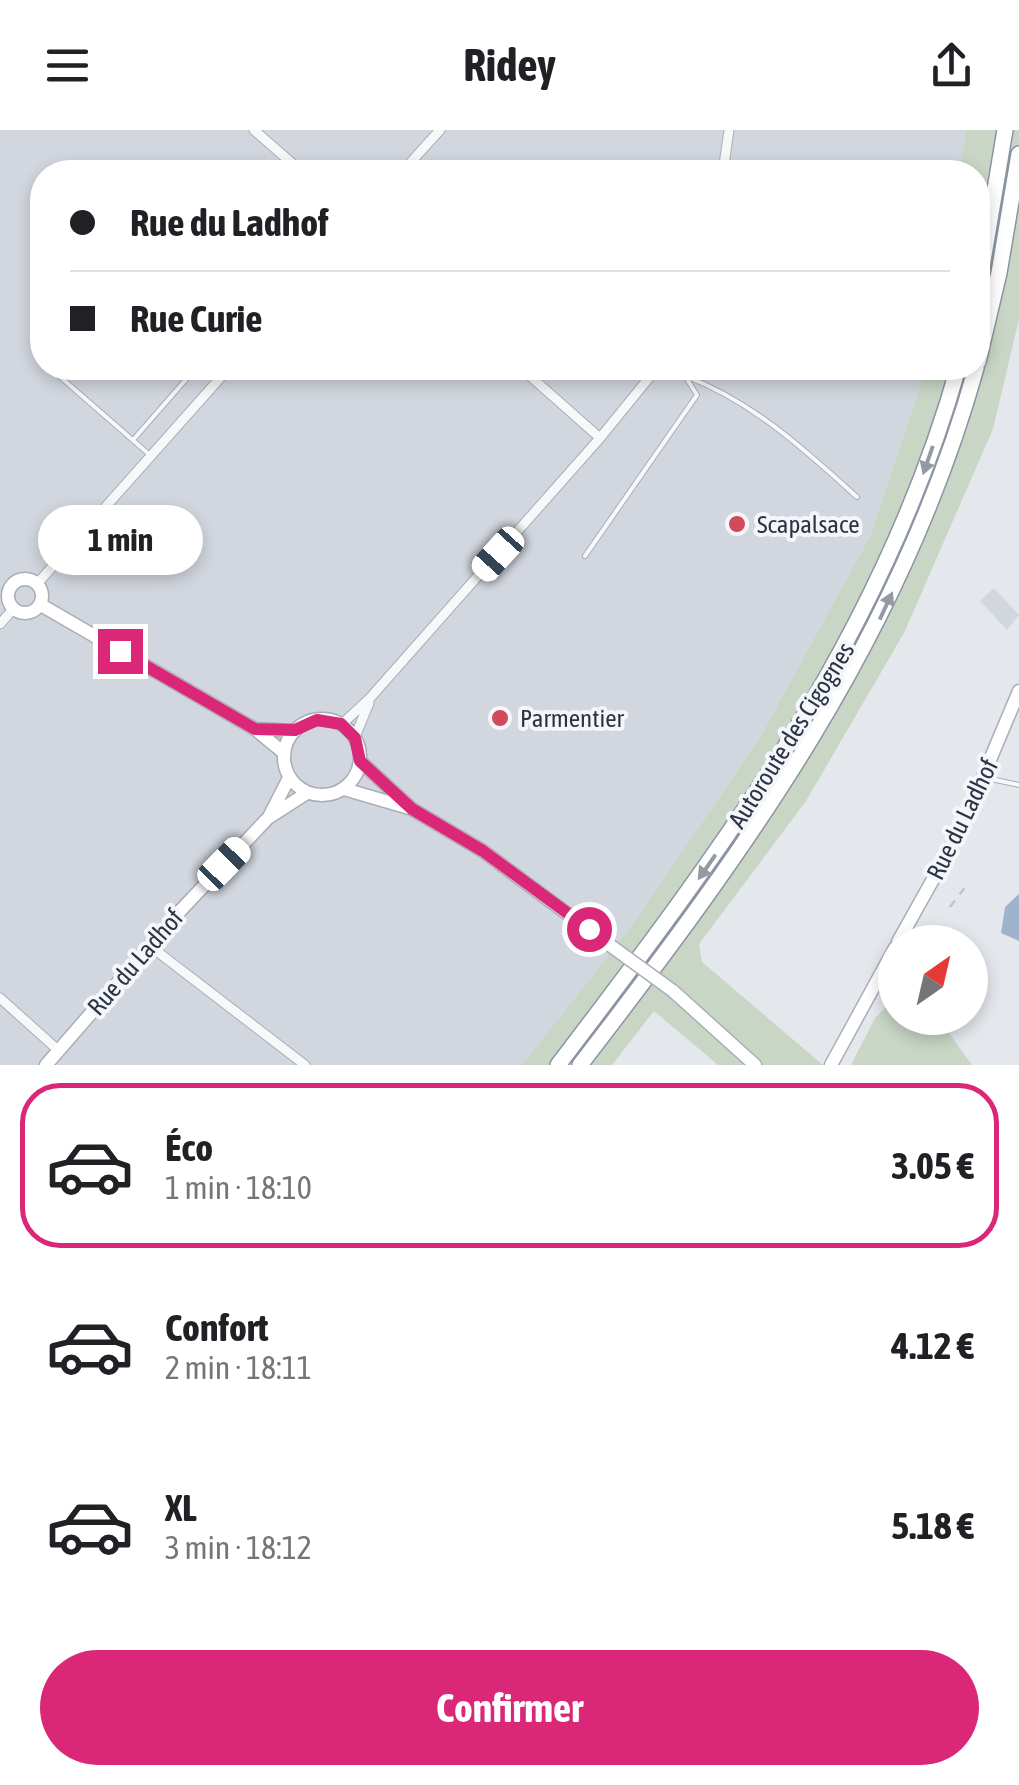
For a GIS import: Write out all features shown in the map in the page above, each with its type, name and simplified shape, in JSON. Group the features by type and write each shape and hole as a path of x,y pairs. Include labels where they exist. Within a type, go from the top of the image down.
{"highway":[{"path":"990,219 1005,130"},
{"name":"Autoroute des Cigognes","path":"990,311 1019,154"},
{"name":"Autoroute des Cigognes","path":"558,1065 700,876 814,706 899,536 954,380"},
{"name":"Autoroute des Cigognes","path":"580,1065 726,871 828,716 908,559 948,457 972,380"}],"main road":[{"path":"26,579 37,584 42,594 41,605 28,614 14,609 5,584 26,579"},
{"path":"41,605 255,729 284,754"},
{"name":"Rue du Ladhof","path":"908,925 986,778 1019,691"},
{"path":"255,729 295,730 317,720 341,724 355,738 360,761 412,809 483,851 672,991 755,1065"},
{"path":"295,730 284,754 289,778 307,793 326,796 344,789 412,809"},
{"path":"344,789 360,761"},
{"name":"Rue du Ladhof","path":"268,818 289,778"},
{"name":"Rue du Ladhof","path":"46,1065 268,818 307,793"},
{"name":"Rue du Ladhof","path":"831,1065 878,980"}],"street":[{"path":"254,130 288,160"},
{"path":"413,160 440,130"},
{"path":"725,160 729,130"},
{"path":"37,584 219,380"},
{"path":"535,380 600,438"},
{"path":"341,724 370,698 647,380"},
{"path":"0,624 14,609"},
{"path":"355,738 370,698"},
{"path":"150,946 304,1065"},
{"path":"0,998 58,1050"}],"lane":[{"path":"64,380 151,456"},
{"path":"133,440 186,380"},
{"path":"585,556 697,395 688,380"},
{"path":"695,380 721,390 797,442 857,497"},
{"path":"986,778 1019,785"}],"path":[{"path":"950,907 969,882"}],"shaded area":[{"path":"0,130 966,130 961,160 30,160 30,380 922,380 870,536 759,739 632,925 522,1065 0,1065"},
{"path":"994,588 1019,615 1007,630 980,601"}],"green space":[{"path":"966,130 1019,130 1019,319 993,429 904,633 806,801 699,944 702,962 823,1065 718,1065 654,1011 612,1065 522,1065 632,925 759,739 870,536 922,380 990,380 990,160 961,160"},
{"path":"878,1015 878,1035 950,1035 972,1065 851,1065"}],"water":[{"path":"1019,894 1019,941 1001,933 1005,907"}],"place":[{"name":"Scapalsace","path":"737,524"},
{"name":"Parmentier","path":"500,718"}],"route":[{"path":"120,651 255,729 295,730 317,720 341,724 355,738 360,761 412,809 483,851 589,929"}]}
